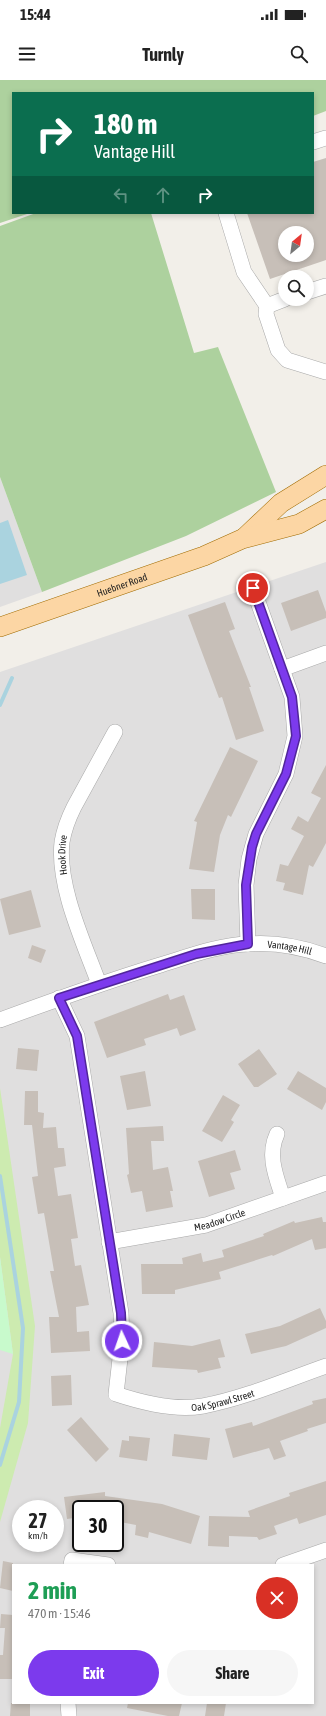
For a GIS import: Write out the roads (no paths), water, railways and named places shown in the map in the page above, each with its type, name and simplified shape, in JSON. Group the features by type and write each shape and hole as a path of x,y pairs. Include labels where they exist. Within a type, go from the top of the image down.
{"main road":[{"name":"Huebner Road","path":"242,539 281,503 326,475"},
{"name":"Huebner Road","path":"0,627 204,556 242,539 299,524 326,509"}],"street":[{"path":"314,142 326,138"},
{"path":"226,214 244,272 267,306 266,314 278,350 287,360 326,372"},
{"path":"314,290 326,286"},
{"path":"267,306 278,302"},
{"path":"248,944 246,885 252,847 256,834 286,774 296,736 292,697 253,588"},
{"path":"282,669 326,653"},
{"name":"Hook Drive","path":"99,984 66,890 62,865 62,842 68,818 114,732"},
{"name":"Vantage Hill","path":"0,1020 99,984 196,954 248,944 298,948 326,956"},
{"path":"59,998 77,1036 109,1242"},
{"path":"277,1134 272,1144 271,1160 283,1198"},
{"name":"Meadow Circle","path":"109,1242 206,1224 326,1183"},
{"name":"Oak Sprawl Street","path":"109,1242 121,1313 122,1341 116,1394 148,1404 185,1407 203,1406 234,1398 326,1366"},
{"path":"286,1564 326,1550"},
{"path":"71,1562 96,1564"},
{"path":"68,1704 69,1716"}],"water":[{"path":"8,520 27,575 0,584 0,523"}],"waterway":[{"path":"0,705 12,678"},
{"path":"0,1176 23,1328 19,1402 0,1465"}]}
